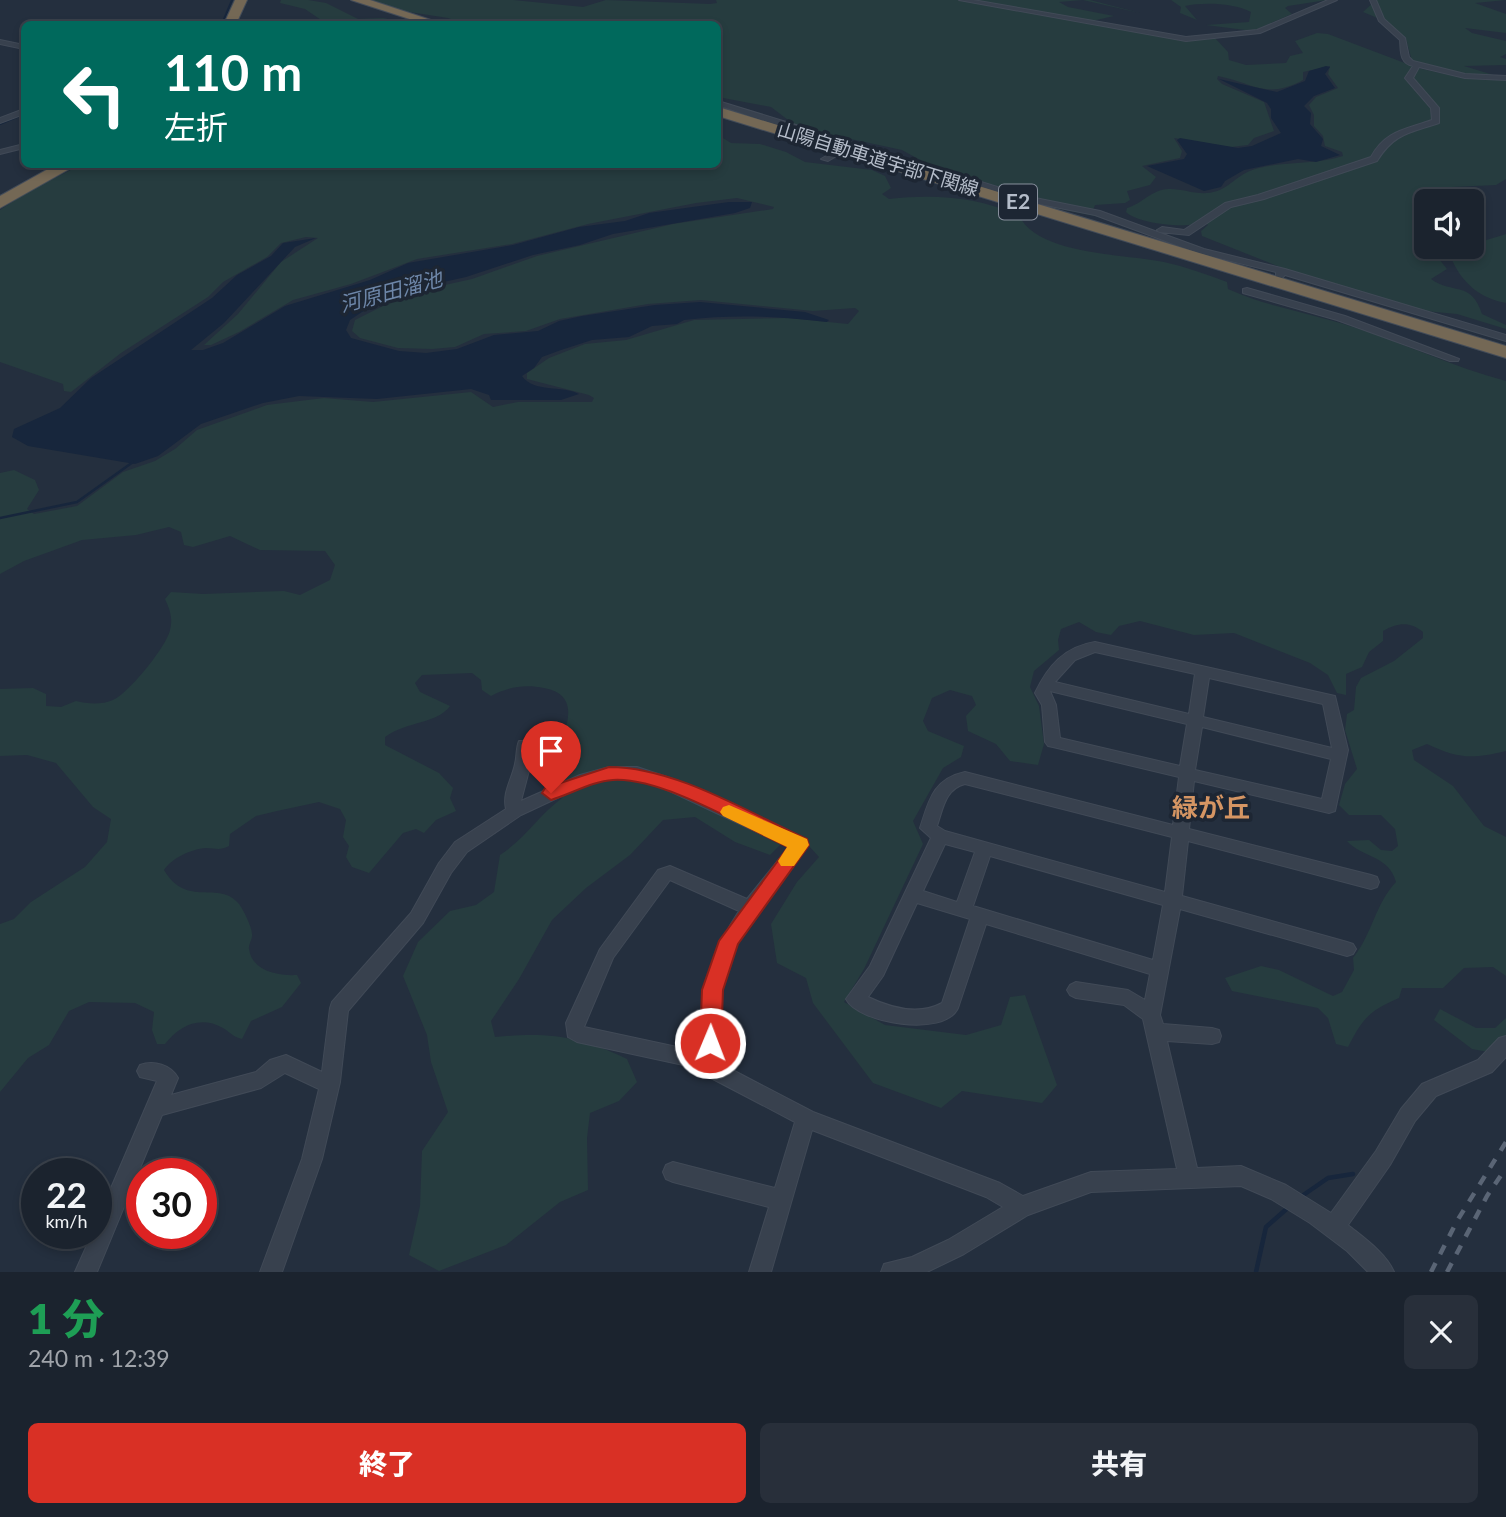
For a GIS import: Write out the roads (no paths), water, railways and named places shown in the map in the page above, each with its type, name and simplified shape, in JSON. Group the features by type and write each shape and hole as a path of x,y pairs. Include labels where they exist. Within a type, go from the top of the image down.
{"highway":[{"path":"231,21 241,0"},
{"path":"357,0 427,21"},
{"name":"山陽自動車道宇部下関線","path":"721,112 1506,353"},
{"path":"0,203 63,168"}],"street":[{"path":"962,0 1186,39 1258,33 1334,0"},
{"path":"1373,0 1381,20 1403,39 1405,58 1416,66 1465,76 1506,78"},
{"path":"2,44 21,47"},
{"path":"1103,216 1112,212 1173,234 1185,233 1228,205 1261,197 1374,159 1378,147 1386,139 1436,121 1435,108 1409,78 1416,66"},
{"path":"721,104 1028,199 1103,216 1201,251 1506,338"},
{"path":"0,121 21,112"},
{"path":"2,150 21,147"},
{"path":"825,159 836,154"},
{"path":"1258,291 1454,359"},
{"path":"1095,647 1330,700 1339,755 1329,807 1053,742 1049,705 1042,694 1045,685 1074,651 1095,647"},
{"path":"1189,1175 1153,1023 1159,969 1172,900 1186,773 1203,671"},
{"path":"1045,685 1339,755"},
{"path":"515,811 512,799 525,763 524,745"},
{"path":"271,1272 312,1159 330,1082 340,1008 417,918 445,868 461,847 515,811 580,781 609,774 637,773 667,783 800,845 750,908 729,941 712,990 710,1043 713,1068"},
{"path":"1347,949 940,836 928,828 945,785 953,779 965,778 1371,882"},
{"path":"940,836 877,971 855,999 878,1011 914,1018 937,1016 949,1008 985,848"},
{"path":"750,908 670,873 664,875 607,954 575,1023 575,1031 584,1036 691,1058 806,1118 993,1190 1022,1207"},
{"path":"912,895 1159,969"},
{"path":"1076,990 1128,998 1153,1023 1212,1036"},
{"path":"1333,1228 1383,1158 1408,1115 1429,1090 1485,1066 1506,1044"},
{"path":"158,1107 261,1080 277,1066 286,1064 324,1083 330,1082"},
{"path":"86,1272 168,1078 160,1073 147,1072"},
{"path":"760,1272 806,1118"},
{"path":"673,1171 782,1200"},
{"path":"892,1272 914,1267 957,1247 1022,1207 1091,1182 1189,1175 1241,1175 1264,1183 1333,1228 1370,1257 1382,1272"}],"water":[{"path":"1330,67 1325,74 1335,88 1314,96 1304,106 1311,113 1310,124 1323,139 1321,146 1340,155 1316,162 1298,159 1244,170 1225,181 1221,187 1204,191 1147,166 1184,159 1187,154 1177,140 1180,138 1238,148 1252,146 1281,133 1271,118 1271,109 1267,103 1219,79 1277,92 1305,81 1309,71"},
{"name":"河原田溜池","path":"729,202 752,202 750,208 735,213 613,234 580,245 533,255 466,277 412,289 365,310 350,320 346,330 351,338 399,351 426,353 457,349 494,335 538,331 559,321 582,316 655,305 700,302 805,312 829,320 827,322 756,316 702,318 652,326 629,337 592,340 542,357 534,368 522,376 534,385 579,394 561,400 491,400 489,395 471,389 377,399 299,396 263,403 201,424 158,456 135,464 28,446 12,437 14,429 60,408 91,378 212,298 237,275 271,256 283,243 316,238 295,247 224,323 191,350 203,350 223,343 285,306 370,280 408,263 513,245 579,227 625,221 649,213"}],"waterway":[{"path":"223,21 232,0"},
{"path":"0,124 21,115"},
{"path":"0,518 77,502 133,462"},
{"path":"1299,1198 1328,1178 1353,1174"},
{"path":"1256,1272 1266,1227 1290,1206"}],"railway":[{"path":"1431,1272 1457,1221 1506,1142"},
{"path":"1447,1272 1487,1196 1506,1168"}],"district":[{"name":"緑が丘","path":"1211,808"}]}
